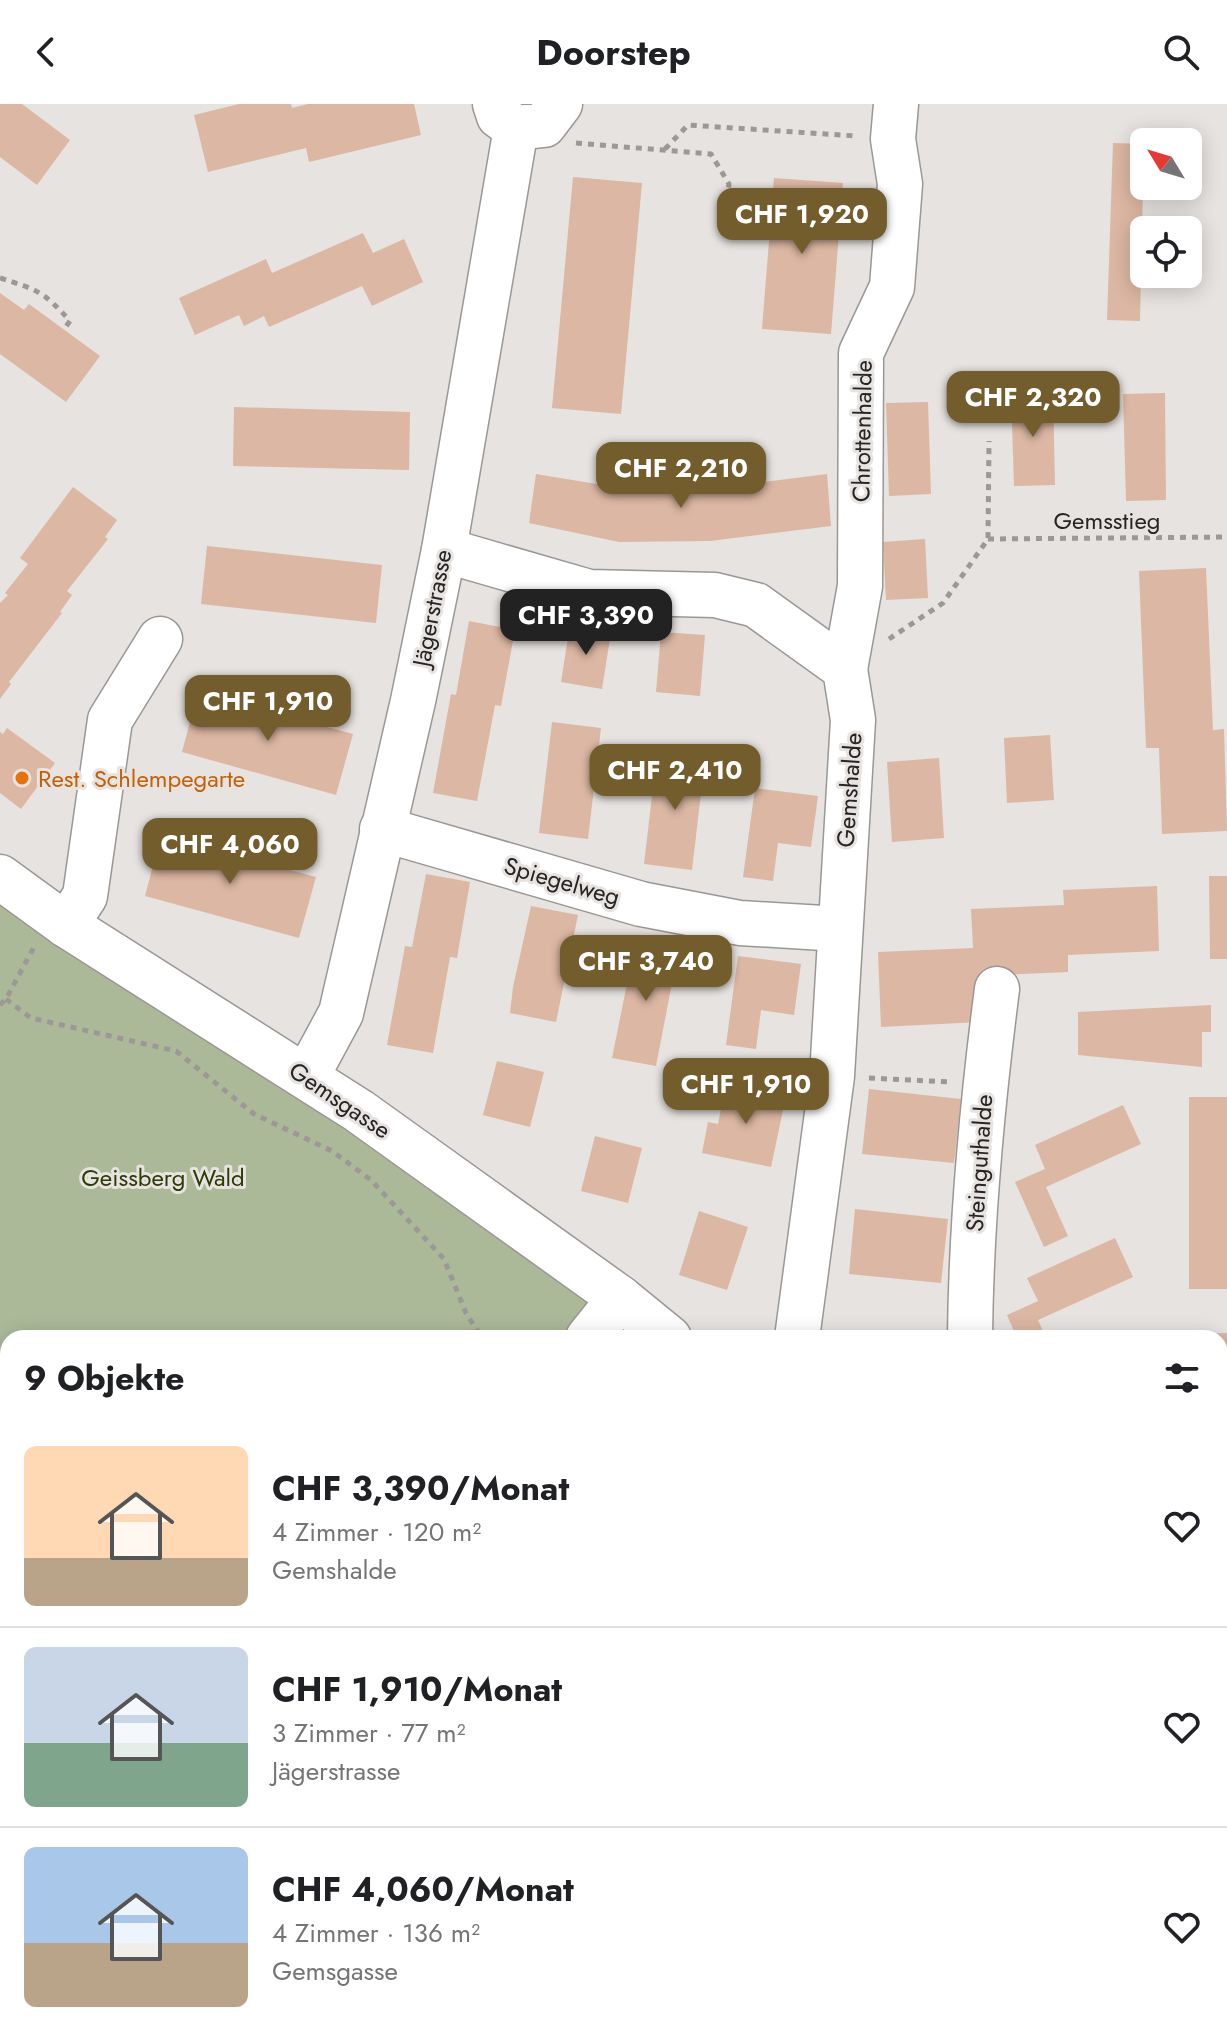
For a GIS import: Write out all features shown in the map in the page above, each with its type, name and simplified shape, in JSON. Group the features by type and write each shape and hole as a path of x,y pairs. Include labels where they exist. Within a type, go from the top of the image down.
{"street":[{"name":"Jägerstrasse","path":"307,1076 341,1013 413,701 529,115"},
{"name":"Chrottenhalde","path":"845,669 860,586 861,353 892,287 900,184 894,121"},
{"path":"444,550 589,592 715,595 756,605 845,669"},
{"path":"59,920 85,896 110,720 160,639"},
{"name":"Gemshalde","path":"798,1330 832,1076 853,720 845,669"},
{"name":"Spiegelweg","path":"382,829 641,904 740,923 840,929"},
{"name":"Gemsgasse","path":"0,877 59,920 372,1120 620,1298 659,1330"},
{"name":"Steinguthalde","path":"970,1330 985,1084 997,989"},
{"path":"594,1330 620,1298"}],"path":[{"path":"529,115 577,144 711,154 729,184 723,237"},
{"path":"664,150 688,125 894,121"},
{"path":"0,278 41,292 49,298 70,321 64,329"},
{"path":"845,669 943,603 988,539 989,441"},
{"name":"Gemsstieg","path":"988,539 1227,537"},
{"path":"0,1005 59,920"},
{"path":"6,999 31,1018 176,1051 254,1114 332,1151 371,1180 444,1259 466,1313 477,1330"},
{"path":"832,1076 985,1084"}],"green space":[{"name":"Geissberg Wald","path":"0,877 657,1330 0,1330"}],"building":[{"path":"0,104 22,104 70,140 37,185 0,157"},
{"path":"239,104 291,104 292,108 308,104 414,104 421,135 309,162 306,148 208,172 194,115"},
{"path":"1113,143 1130,144 1130,200 1143,200 1142,216 1130,216 1130,288 1141,288 1140,321 1107,320"},
{"path":"573,177 642,183 621,414 552,408"},
{"path":"774,178 843,183 831,334 762,329"},
{"path":"363,233 373,253 404,239 423,282 372,306 362,286 269,327 264,316 244,326 239,315 195,335 179,298 266,259 272,273"},
{"path":"0,293 24,310 29,304 100,356 66,402 0,354"},
{"path":"1053,392 1055,485 1014,486 1011,393"},
{"path":"1165,393 1166,500 1126,501 1123,394"},
{"path":"928,402 931,494 889,496 886,403"},
{"path":"234,407 410,412 409,470 233,466"},
{"path":"536,474 627,489 668,490 708,489 827,474 831,526 710,541 619,542 529,523"},
{"path":"73,487 117,520 105,537 108,539 67,591 72,595 62,613 9,682 11,684 0,699 0,603 28,564 20,558"},
{"path":"925,539 928,598 886,600 883,542"},
{"path":"207,546 382,565 376,623 201,604"},
{"path":"1206,568 1213,730 1224,729 1227,831 1162,834 1159,748 1146,748 1139,571"},
{"path":"469,621 515,630 501,706 495,705 477,801 433,793 451,694 456,695"},
{"path":"570,625 611,632 602,689 561,682"},
{"path":"661,632 705,635 700,696 656,692"},
{"path":"198,692 353,734 336,795 182,752"},
{"path":"552,722 601,728 588,839 539,833"},
{"name":"Rest. Schlempegarte","path":"7,728 55,763 21,809 0,793 0,732 3,734"},
{"path":"1050,735 1054,800 1007,803 1004,738"},
{"path":"657,754 705,759 692,870 644,864"},
{"path":"939,758 944,838 892,842 887,762"},
{"path":"755,788 818,796 811,847 778,843 773,881 743,877"},
{"path":"161,835 316,877 299,938 145,896"},
{"path":"426,874 470,882 457,958 450,957 433,1053 387,1045 405,946 412,947"},
{"path":"1209,876 1227,876 1227,959 1210,959"},
{"path":"1157,886 1159,951 1068,955 1068,972 978,976 980,1022 881,1027 878,952 973,948 971,909 1064,905 1063,890"},
{"path":"531,906 578,915 556,1022 510,1013"},
{"path":"636,939 679,947 656,1066 612,1058"},
{"path":"738,956 801,964 794,1015 761,1010 756,1049 726,1045"},
{"path":"1211,1005 1211,1032 1202,1032 1202,1067 1078,1055 1078,1012"},
{"path":"497,1061 544,1072 530,1127 483,1115"},
{"path":"726,1084 786,1096 771,1167 702,1153 708,1122 718,1124"},
{"path":"869,1089 961,1099 954,1163 862,1154"},
{"path":"1189,1097 1227,1097 1227,1289 1189,1289"},
{"path":"1123,1105 1141,1144 1046,1187 1068,1236 1044,1247 1015,1182 1045,1169 1035,1145"},
{"path":"595,1136 642,1148 628,1203 581,1191"},
{"path":"855,1209 948,1219 941,1283 849,1274"},
{"path":"699,1211 748,1227 727,1290 679,1275"},
{"path":"1115,1238 1133,1277 1038,1320 1042,1330 1014,1330 1007,1315 1038,1301 1027,1278"}],"place":[{"name":"Rest. Schlempegarte","path":"22,778"}]}
